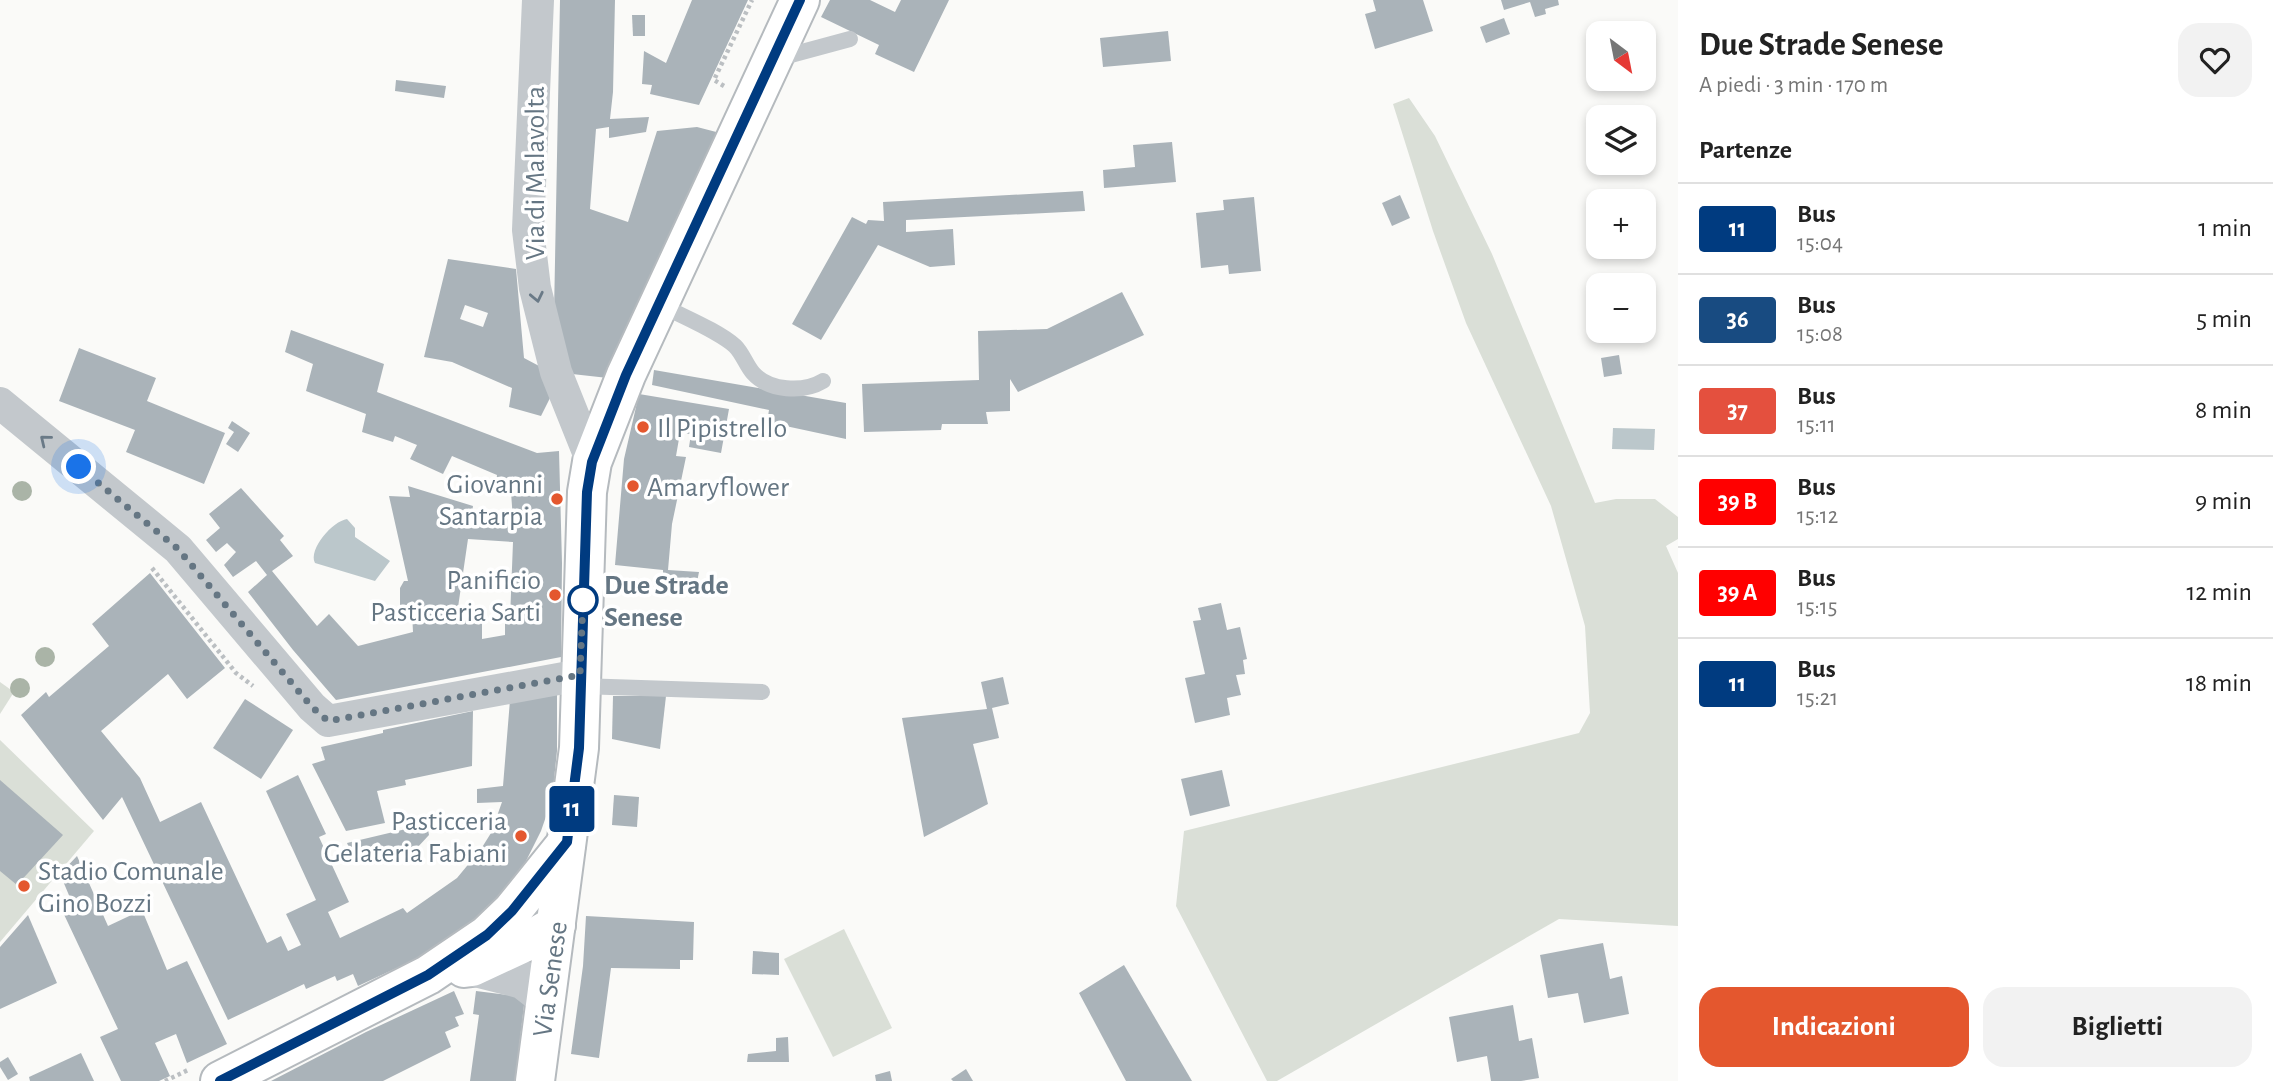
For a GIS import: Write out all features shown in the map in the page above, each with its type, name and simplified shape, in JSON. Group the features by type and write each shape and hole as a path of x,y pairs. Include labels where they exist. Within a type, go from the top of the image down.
{"main road":[{"name":"Via Senese","path":"535,1081 579,748 587,492 592,462 626,375 800,0"},
{"path":"220,1081 428,975 487,935 512,911 567,842"},
{"path":"428,975 472,967 556,925"}],"street":[{"name":"Via di Malavolta","path":"538,0 529,216 535,288 548,347 577,429 592,462"},
{"path":"0,402 178,549 312,707 328,721 580,680"},
{"path":"472,967 523,980 546,998"}],"lane":[{"path":"771,61 850,39"},
{"path":"659,304 736,347 751,371 761,381 778,387 797,388 815,386 823,381"},
{"path":"580,680 762,692"}],"path":[{"path":"732,90 714,80 752,0"},
{"path":"152,568 236,673 255,687"}],"shaded area":[{"path":"1409,98 1435,136 1492,254 1595,503 1616,499 1655,499 1678,517 1678,539 1666,546 1678,573 1678,926 1559,919 1277,1081 1267,1081 1176,906 1184,831 1579,733 1590,713 1585,626 1551,506 1466,323 1433,231 1393,104"},
{"path":"1613,428 1655,429 1654,450 1612,449"},
{"path":"347,519 355,528 355,537 390,561 375,581 315,563 315,550 323,536"},
{"path":"0,682 14,692 0,714"},
{"name":"Stadio Comunale Gino Bozzi","path":"0,740 94,831 0,942"},
{"path":"844,929 892,1028 833,1057 784,959"}],"building":[{"path":"560,0 615,0 610,119 649,117 646,132 609,138 609,127 596,129 590,209 628,222 657,131 697,127 724,134 608,378 563,373 554,314"},
{"path":"692,0 748,0 699,105 650,94 652,85 642,84 644,51 666,63"},
{"path":"830,0 870,0 895,12 901,0 949,0 914,72 875,54 879,45 821,17"},
{"path":"1373,0 1423,0 1433,31 1375,49 1365,14 1376,11"},
{"path":"1501,0 1558,0 1559,5 1545,9 1546,14 1535,17 1530,2 1504,10"},
{"path":"632,15 645,15 645,36 633,36"},
{"path":"1504,18 1510,34 1486,43 1480,27"},
{"path":"1168,31 1171,61 1103,67 1100,38"},
{"path":"396,80 446,86 444,98 395,91"},
{"path":"1172,142 1176,182 1104,188 1103,170 1135,167 1133,145"},
{"path":"1083,191 1085,211 906,220 906,232 953,229 955,265 930,267 878,245 821,340 792,324 852,217 866,224 868,220 884,221 883,202"},
{"path":"1400,195 1410,218 1392,226 1382,203"},
{"path":"1254,197 1261,271 1229,274 1228,265 1201,268 1196,213 1224,210 1223,200"},
{"path":"448,259 516,269 524,358 541,367 551,396 541,416 509,407 512,388 452,362 424,357","holes":["465,305 488,313 483,327 460,319"]},
{"path":"1122,292 1144,335 1018,392 1010,379 1010,411 986,412 988,424 942,424 941,430 864,432 862,384 979,380 978,331 1047,329"},
{"path":"291,330 384,364 377,392 537,453 559,451 561,657 336,700 248,592 267,575 256,561 233,577 224,565 236,552 227,543 216,552 206,540 220,528 209,514 241,488 284,536 280,540 293,556 272,571 317,626 329,614 358,646 413,632 412,613 400,613 400,588 404,581 408,581 389,496 410,497 408,486 473,506 470,526 489,526 489,518 513,520 511,492 495,489 497,475 452,456 443,474 410,459 417,445 395,436 393,442 362,432 366,414 306,391 313,364 285,352","holes":["468,539 513,542 510,619 505,620 505,635 482,639 482,619 456,621"]},
{"path":"79,348 156,378 147,401 225,433 204,484 126,452 135,430 59,401"},
{"path":"1619,355 1622,374 1604,377 1601,358"},
{"path":"654,370 846,403 846,439 767,422 769,410 652,385"},
{"path":"639,394 729,409 721,453 689,447 691,434 680,433 676,456 686,457 672,524 668,570 699,572 697,582 663,580 663,570 615,565 624,459"},
{"path":"232,421 250,433 238,452 226,444 234,432 228,428"},
{"path":"150,573 225,668 187,699 168,674 101,731 140,778 160,822 201,802 267,943 281,936 288,951 301,945 286,914 316,900 266,791 298,775 326,834 319,837 349,902 328,912 340,938 403,908 407,913 457,878 491,833 502,802 477,803 477,789 503,786 510,700 557,692 557,751 552,799 541,831 520,873 489,910 431,952 358,986 353,974 337,981 335,976 306,989 304,984 228,1020 122,797 103,820 21,715 46,692 49,697 109,646 92,624"},
{"path":"1221,603 1227,630 1240,627 1247,659 1243,660 1245,674 1236,675 1241,695 1227,698 1230,715 1195,723 1185,678 1205,674 1193,621 1201,620 1198,608"},
{"path":"1003,677 1009,704 992,708 999,738 973,744 988,804 924,837 902,718 987,709 981,682"},
{"path":"613,696 666,696 660,749 612,739"},
{"path":"245,699 293,730 261,779 213,748"},
{"path":"473,711 472,766 405,780 406,785 377,791 385,823 346,831 312,764 325,760 321,747 383,733 383,730"},
{"path":"1222,770 1230,806 1190,816 1181,779"},
{"path":"0,780 63,835 17,885 0,871"},
{"path":"614,795 639,797 637,827 612,825"},
{"path":"427,824 429,835 416,849 355,861 347,843"},
{"path":"77,856 108,926 142,910 167,970 187,961 227,1044 187,1063 176,1034 155,1043 170,1076 159,1081 121,1081 100,1037 118,1029 60,906 71,900 60,874"},
{"path":"28,915 57,983 0,1009 0,947"},
{"path":"586,916 694,922 693,960 680,960 680,969 611,968 599,1058 571,1054 583,966"},
{"path":"1603,943 1610,979 1622,976 1629,1014 1584,1023 1578,993 1548,998 1540,955"},
{"path":"753,951 779,953 779,975 752,974"},
{"path":"1124,965 1192,1081 1126,1081 1079,993"},
{"path":"454,991 464,1014 455,1017 459,1026 445,1032 451,1047 383,1081 271,1081 366,1032"},
{"path":"476,991 525,997 515,1081 470,1081 479,1015 473,1014"},
{"path":"1513,1005 1519,1041 1532,1038 1539,1078 1491,1081 1487,1056 1457,1062 1449,1017"},
{"path":"788,1037 789,1062 747,1062 748,1054 776,1051 776,1038"},
{"path":"81,1053 94,1081 30,1081 29,1077"},
{"path":"8,1057 18,1074 8,1080 0,1062"},
{"path":"966,1069 973,1081 951,1079"},
{"path":"890,1071 892,1081 876,1081 875,1075"}],"bus line":[{"name":"11","path":"220,1081 428,975 487,935 539,880 567,842 579,748 587,492 592,462 626,375 800,0"}],"place":[{"name":"Il Pipistrello","path":"643,427"},
{"name":"Amaryflower","path":"633,486"},
{"name":"Giovanni Santarpia","path":"557,499"},
{"name":"Panificio Pasticceria Sarti","path":"555,595"},
{"name":"Due Strade Senese","path":"583,600"},
{"name":"Pasticceria Gelateria Fabiani","path":"521,836"},
{"name":"Stadio Comunale Gino Bozzi","path":"24,886"}],"route":[{"path":"79,467 178,549 312,707 328,721 580,675 583,600"}]}
